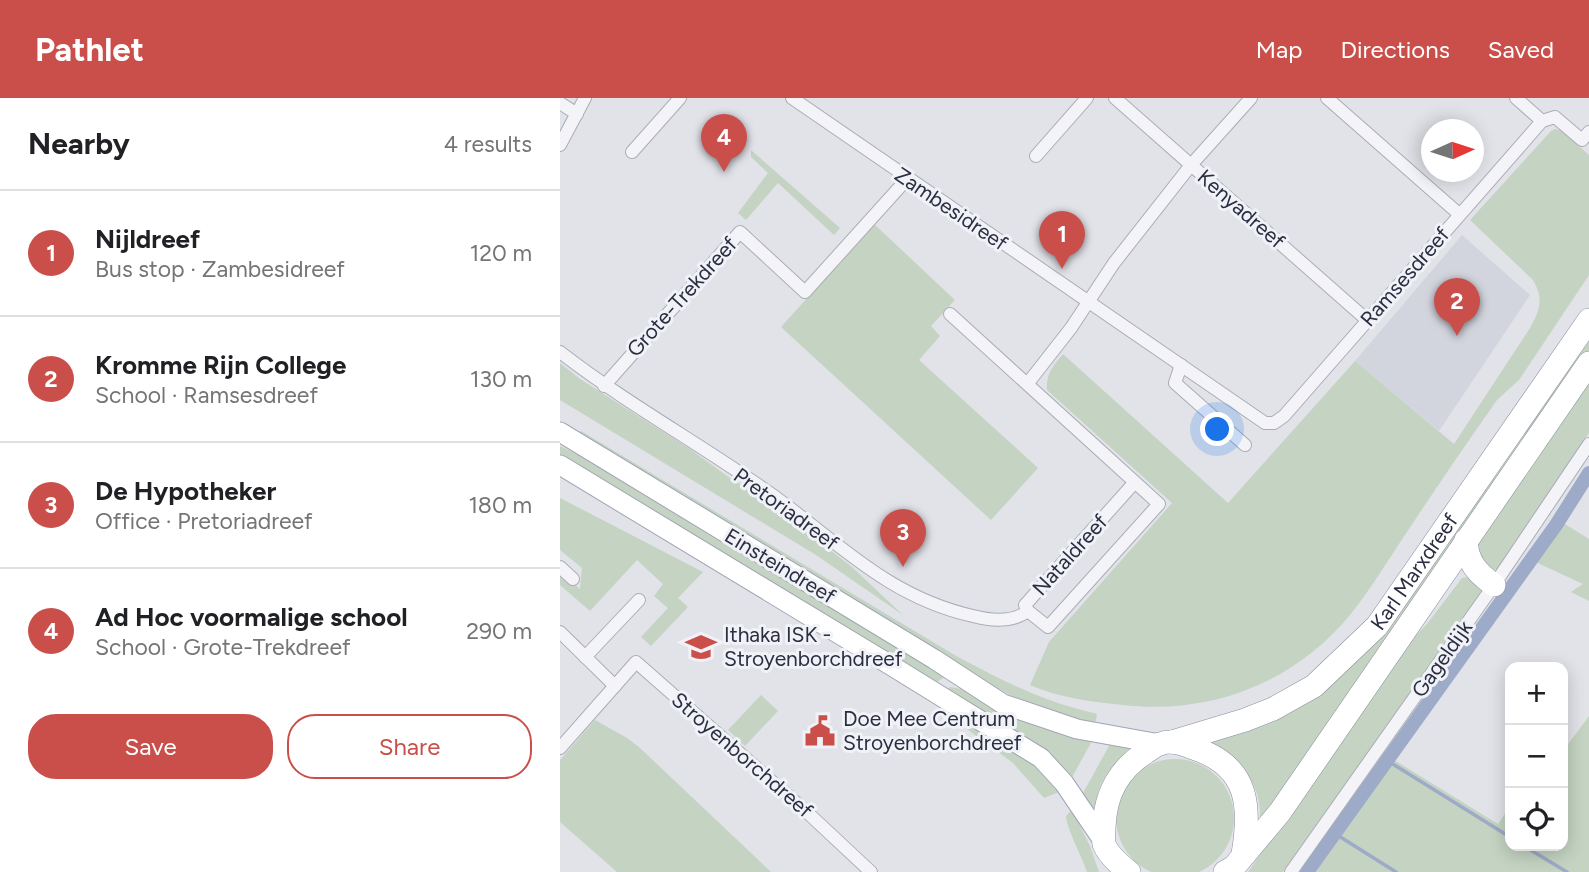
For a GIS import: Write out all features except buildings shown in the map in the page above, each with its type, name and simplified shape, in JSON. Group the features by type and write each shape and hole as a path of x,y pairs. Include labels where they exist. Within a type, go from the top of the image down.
{"highway":[{"name":"Karl Marxdreef","path":"1107,855 1105,810 1110,790 1128,765 1166,743 1273,709 1314,686 1377,626 1589,320"},
{"name":"Karl Marxdreef","path":"1233,866 1280,812 1589,363"},
{"path":"1466,540 1466,552 1486,579"},
{"path":"1436,584 1456,574 1486,579"},
{"path":"1166,743 1210,754 1232,772 1242,788 1247,806 1247,826 1233,866"},
{"path":"1107,855 1129,872"}],"main road":[{"name":"Einsteindreef","path":"560,432 934,659 1003,704 1077,729 1166,743"},
{"name":"Einsteindreef","path":"560,465 1041,758 1064,783 1107,855"}],"street":[{"path":"560,145 585,98"},
{"path":"632,152 680,98"},
{"name":"Zambesidreef","path":"792,98 1265,423 1273,423"},
{"path":"1036,156 1087,98"},
{"name":"Kenyadreef","path":"1115,98 1367,320"},
{"path":"1028,383 1191,165 1251,98"},
{"path":"1327,98 1459,214"},
{"path":"1516,98 1538,126 1555,117 1582,140 1589,132"},
{"path":"560,103 577,114"},
{"name":"Ramsesdreef","path":"1273,423 1284,416 1538,126"},
{"name":"Grote-Trekdreef","path":"604,386 740,232 805,292 907,179"},
{"path":"950,314 1135,482"},
{"name":"Pretoriadreef","path":"560,352 604,386 771,494 850,557 907,592 944,610 979,618 1014,620 1028,611"},
{"path":"1181,365 1175,383 1245,444"},
{"name":"Gageldijk","path":"1290,872 1486,579 1589,444"},
{"name":"Nataldreef","path":"1135,482 1159,504 1048,627 1028,611 1025,605 1135,482"},
{"path":"560,567 573,579"},
{"path":"585,657 639,600"},
{"path":"560,632 615,686 560,748"},
{"name":"Stroyenborchdreef","path":"615,686 636,662 871,872"}],"shaded area":[{"path":"1462,235 1530,295 1439,431 1355,361"}],"green space":[{"path":"1555,129 1562,131 1589,155 1589,275 1519,380 1497,400 1485,416 1365,595 1328,639 1277,676 1218,699 1187,705 1123,705 1064,696 1030,685 1049,642 1172,503 1047,390 1049,374 1063,354 1228,503 1355,361 1454,444 1530,328 1540,299 1533,280 1470,220"},
{"path":"751,150 840,228 834,235 778,183 746,220 738,213 768,173 751,157"},
{"path":"874,224 955,300 931,326 940,336 919,360 1038,468 991,520 781,327"},
{"path":"1589,331 1589,353 1263,818 1260,816 1256,792 1246,772 1229,755 1210,742 1263,726 1293,710 1330,684"},
{"path":"560,363 734,481 755,491 852,567 903,615 816,555 560,400"},
{"path":"1589,376 1589,433 1500,568 1488,571 1479,564 1475,541"},
{"path":"581,431 958,657 1025,690 1097,714 1095,725 1031,706 971,674 573,435"},
{"path":"560,446 604,467 949,674 937,682 560,456"},
{"path":"560,498 703,572 678,598 688,607 651,646 641,637 668,608 654,596 663,584 637,560 590,611 560,585 560,572 580,589 582,568 560,550"},
{"path":"1555,518 1589,539 1589,601 1571,592 1583,584 1529,559"},
{"path":"1469,577 1482,584 1483,592 1283,872 1248,872 1401,650 1427,624 1462,578"},
{"path":"948,688 961,689 1003,714 1092,741 1071,779 1032,743"},
{"path":"761,695 778,711 745,746 728,730"},
{"path":"944,704 1037,766 1059,792 1044,798 1013,763 941,710"},
{"path":"1589,716 1589,872 1301,872 1386,755 1498,824 1505,814 1505,851 1568,851 1568,744"},
{"path":"595,720 640,748 771,872 617,872 560,822 560,760"},
{"path":"1110,744 1131,747 1106,774 1094,810 1082,795"},
{"path":"1175,759 1198,763 1217,776 1230,795 1234,818 1230,841 1217,860 1198,873 1175,877 1152,873 1133,860 1120,841 1116,818 1120,795 1133,776 1152,763"},
{"path":"1072,810 1090,846 1099,872 1087,872 1067,822 1066,816"}],"waterway":[{"path":"1307,872 1556,525 1589,473"},
{"path":"1388,761 1505,834"},
{"path":"1334,833 1396,872"},
{"path":"1532,851 1567,872"}],"place":[{"name":"Ad Hoc voormalige school","path":"724,172"},
{"name":"Nijldreef","path":"1062,269"},
{"name":"Kromme Rijn College","path":"1457,336"},
{"name":"De Hypotheker","path":"903,567"},
{"name":"Ithaka ISK - Stroyenborchdreef","path":"701,647"},
{"name":"Doe Mee Centrum Stroyenborchdreef","path":"820,731"}]}
